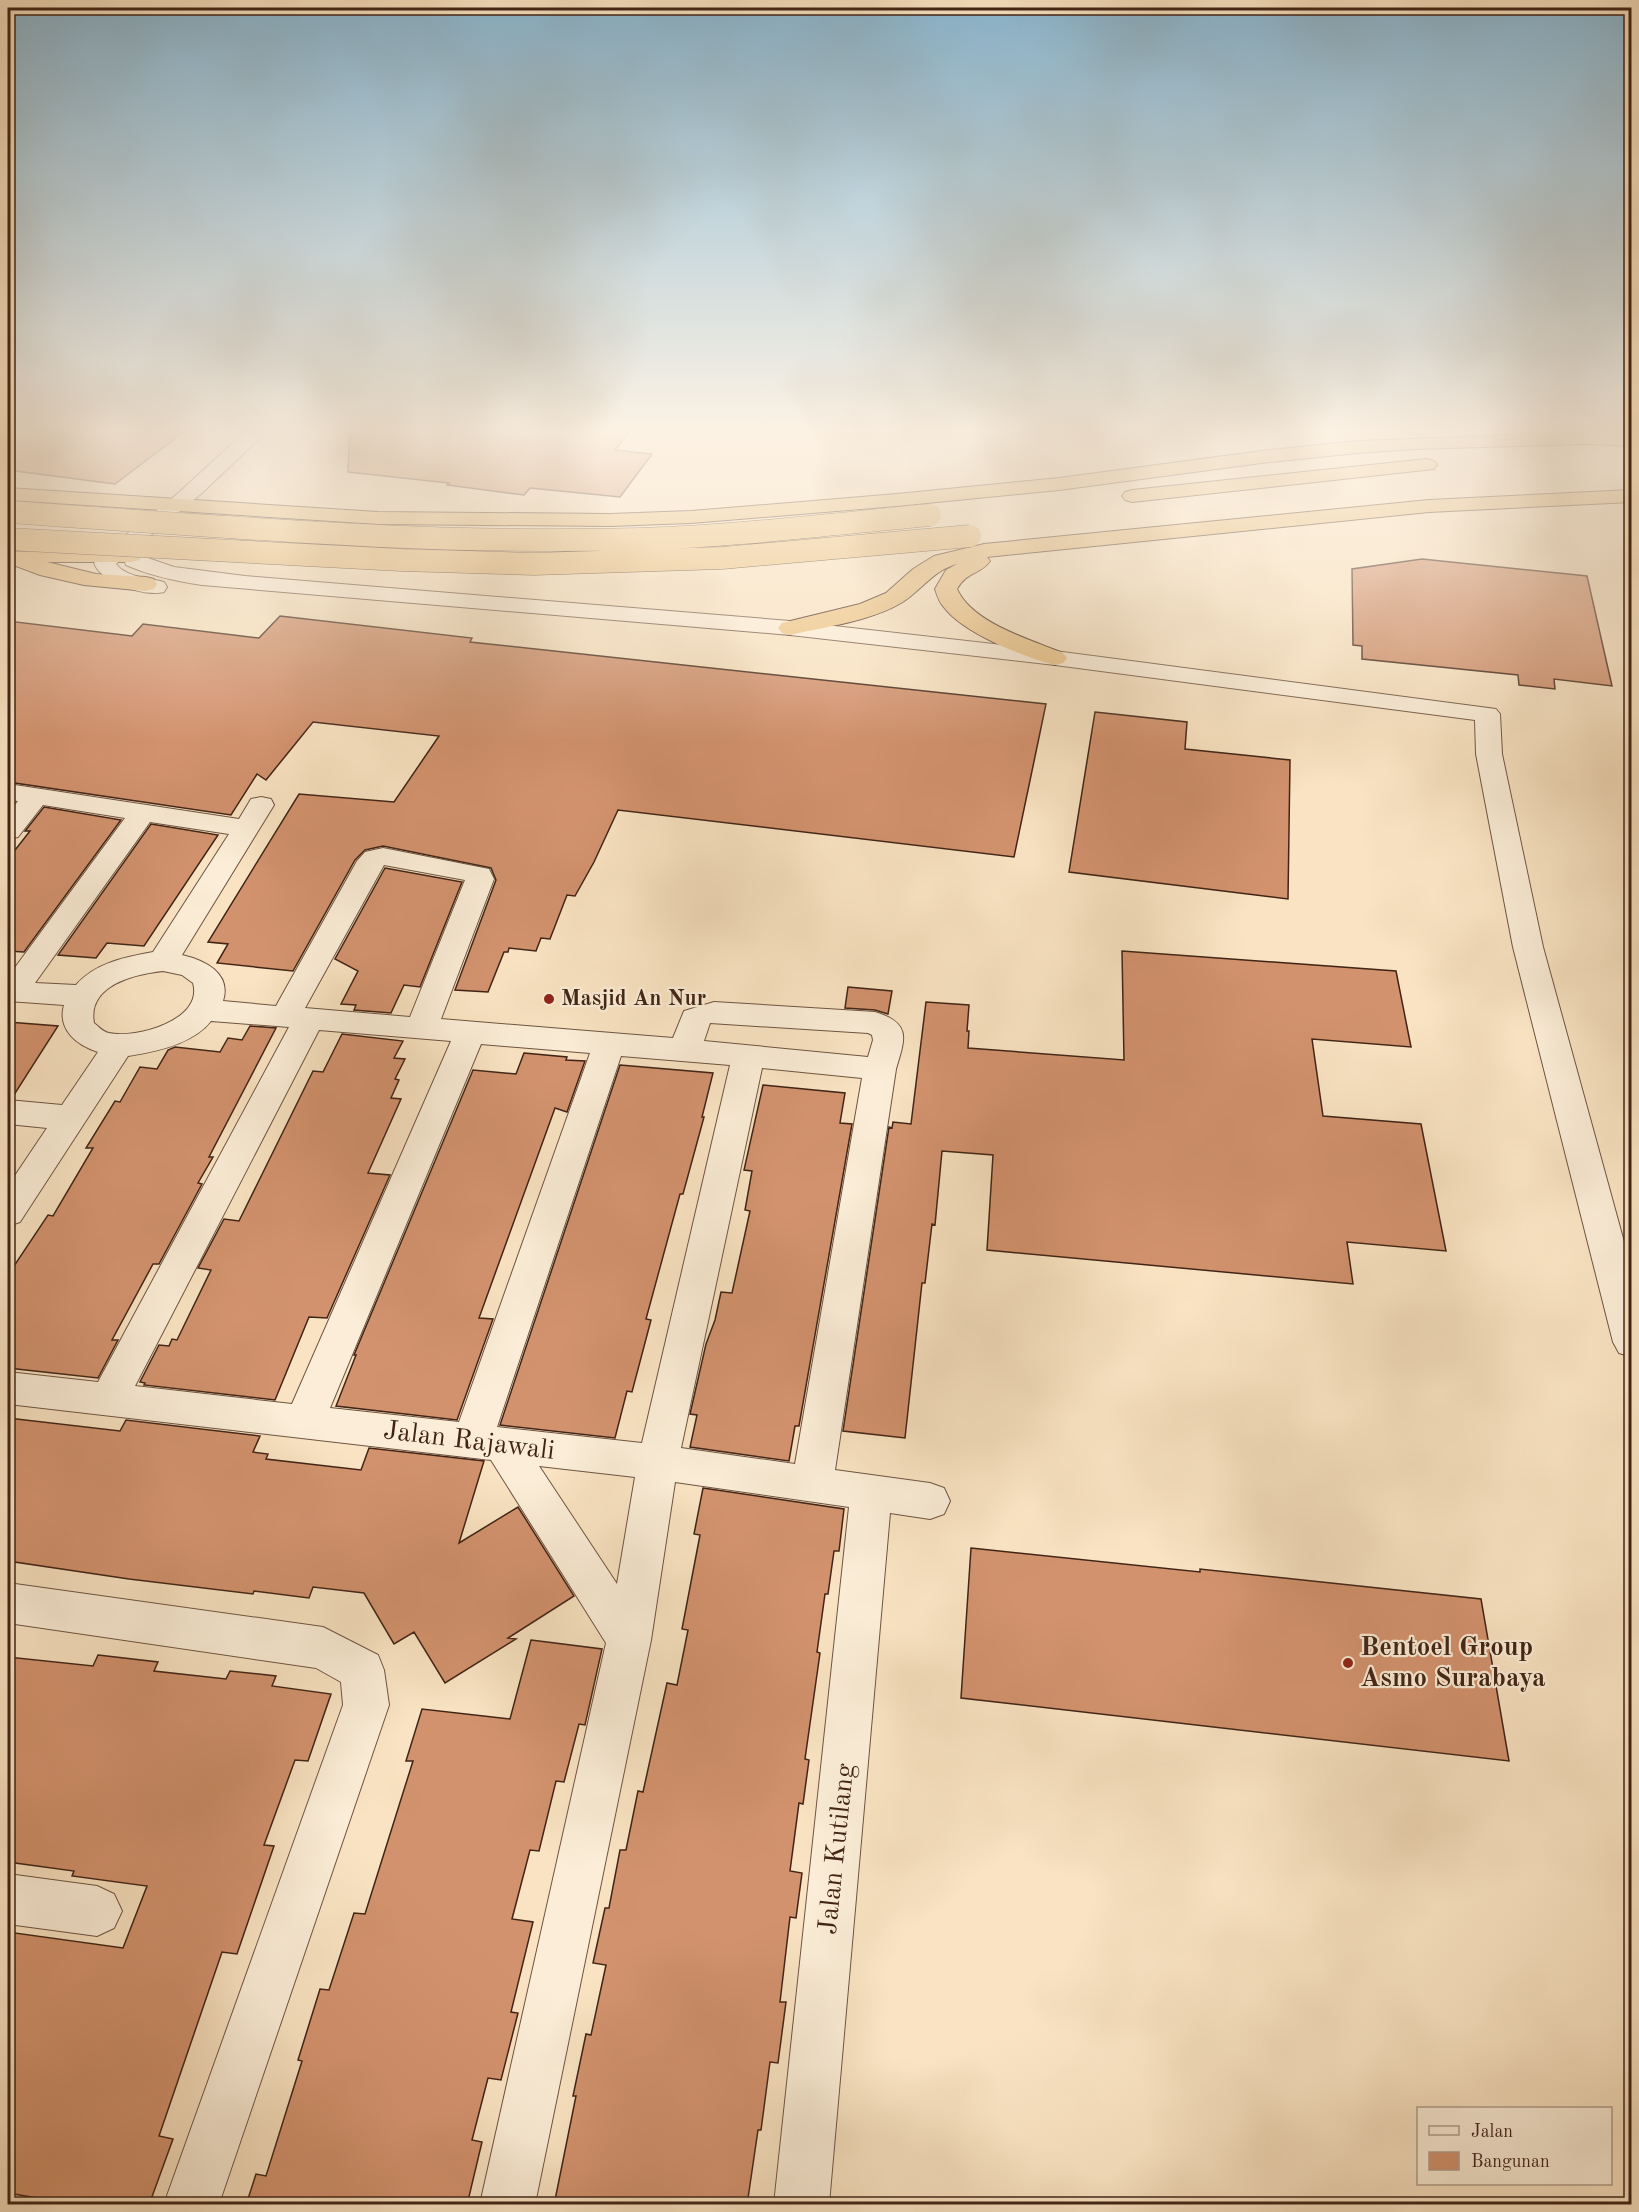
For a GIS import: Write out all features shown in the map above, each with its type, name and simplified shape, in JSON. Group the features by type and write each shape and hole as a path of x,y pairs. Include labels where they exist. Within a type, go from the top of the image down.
{"highway":[{"path":"376,534 524,539 674,537 712,534"},
{"path":"8,539 401,560 534,564 722,558 987,534"},
{"path":"790,628 868,609 894,598 921,574 942,561 964,555 1147,534"},
{"path":"1055,658 994,633 959,612 946,597 946,584 952,575 962,567 980,561 1203,534"},
{"path":"13,558 124,552"},
{"path":"13,558 81,579 146,584"}],"street":[{"path":"144,534 124,552 105,563 106,569 117,577 162,589 226,588 245,583"},
{"path":"124,552 141,564 165,571 245,583 790,628 1055,658 1486,714 1490,754 1528,947 1632,1342"},
{"path":"8,792 143,812 254,817 163,961"},
{"path":"8,831 36,796"},
{"path":"10,991 143,812"},
{"path":"108,1400 297,1018 371,861 383,856 473,873 479,875 480,879 421,1029"},
{"path":"163,961 194,968 204,976 209,986 209,998 204,1010 190,1024 169,1036 144,1044 119,1045 96,1040 81,1029 77,1014 83,996 93,985 126,967 163,961"},
{"path":"10,991 83,996"},
{"path":"204,1010 685,1050 748,1058 880,1069"},
{"path":"685,1050 695,1018 714,1012 875,1023 887,1030 889,1040 880,1069 812,1484"},
{"path":"304,1422 470,1033"},
{"path":"8,1213 119,1045"},
{"path":"609,1045 488,1443 629,1640"},
{"path":"507,2205 629,1640 658,1462 748,1058"},
{"path":"8,1112 70,1118"},
{"name":"Jalan Rajawali","path":"8,1388 658,1462 930,1501"},
{"name":"Jalan Kutilang","path":"802,2205 871,1493"},
{"path":"8,1603 323,1648 362,1670 366,1705 192,2205"},
{"path":"8,1899 97,1911"}],"building":[{"path":"1422,559 1587,576 1612,686 1554,679 1555,689 1519,685 1518,675 1362,659 1362,646 1353,645 1352,569"},
{"path":"280,616 472,638 470,642 1046,704 1014,857 618,810 575,896 567,895 550,939 541,938 536,951 509,948 508,952 504,952 488,992 455,990 496,880 491,868 383,846 365,850 355,860 293,971 217,963 228,944 208,942 299,794 394,802 439,736 313,722 266,780 257,774 231,815 8,782 8,621 132,636 143,624 259,638"},
{"path":"1095,712 1187,722 1185,749 1290,760 1288,899 1069,872"},
{"path":"44,807 121,820 24,952 8,951 8,859 30,831 25,831"},
{"path":"151,824 218,835 144,946 107,943 96,958 58,955"},
{"path":"385,868 462,882 420,987 404,985 391,1013 354,1010 356,1005 341,1004 358,971 335,959"},
{"path":"1122,951 1396,971 1411,1047 1312,1039 1323,1116 1421,1124 1446,1251 1347,1242 1353,1284 987,1250 993,1155 942,1151 935,1225 932,1224 925,1283 922,1283 905,1438 843,1431 889,1127 892,1128 893,1122 911,1124 926,1002 969,1005 968,1048 1124,1060"},
{"path":"848,987 892,991 888,1014 875,1010 845,1008"},
{"path":"8,1022 58,1026 12,1098 8,1098"},
{"path":"250,1026 276,1028 209,1157 213,1157 198,1183 202,1184 159,1264 153,1264 112,1340 118,1340 98,1378 8,1368 8,1275 48,1215 53,1216 93,1148 86,1148 115,1101 120,1102 140,1067 157,1069 168,1050 175,1047 220,1052 228,1038 242,1040"},
{"path":"342,1034 403,1041 394,1058 405,1059 395,1079 399,1080 391,1098 401,1099 368,1173 390,1175 327,1318 309,1317 275,1400 144,1385 145,1383 140,1382 159,1345 169,1346 172,1339 177,1340 211,1270 198,1268 224,1219 239,1221 313,1071 323,1072"},
{"path":"524,1053 585,1061 567,1112 555,1108 479,1318 493,1319 457,1420 336,1406 356,1355 354,1355 473,1070 516,1074"},
{"path":"620,1065 713,1073 702,1117 704,1117 683,1194 680,1194 646,1319 651,1320 632,1392 627,1391 615,1438 500,1425"},
{"path":"763,1085 845,1093 840,1123 852,1124 799,1426 795,1426 789,1461 690,1447 697,1415 690,1414 706,1344 715,1320 721,1292 732,1293 750,1211 745,1210 752,1171 744,1170"},
{"path":"8,1418 120,1431 126,1420 260,1436 253,1452 268,1454 266,1459 361,1470 369,1448 484,1461 459,1543 518,1507 574,1596 508,1638 516,1639 445,1683 414,1632 394,1644 364,1593 313,1587 309,1598 254,1591 253,1594 8,1561"},
{"path":"703,1488 844,1509 839,1551 834,1551 828,1594 825,1594 817,1652 820,1653 805,1759 809,1760 803,1804 799,1803 790,1871 802,1873 796,1918 790,1917 780,2002 786,2002 778,2063 770,2062 761,2130 758,2130 747,2205 554,2205 586,2034 591,2035 606,1965 593,1963 605,1908 609,1908 620,1850 626,1850 638,1791 643,1792 667,1683 677,1685 688,1630 682,1629 700,1535 694,1534"},
{"path":"971,1548 1200,1572 1200,1569 1481,1599 1509,1761 961,1698"},
{"path":"531,1640 602,1649 585,1725 579,1724 564,1782 556,1781 539,1851 530,1850 512,1919 533,1922 511,2012 518,2013 501,2080 488,2078 472,2140 482,2142 467,2205 246,2205 256,2174 266,2176 302,2061 298,2060 320,1989 329,1990 354,1913 365,1914 413,1761 406,1761 422,1709 510,1719"},
{"path":"98,1655 158,1662 154,1671 226,1679 230,1671 276,1676 272,1686 331,1694 308,1761 295,1760 264,1845 274,1846 237,1954 222,1952 159,2136 173,2139 149,2205 78,2205 8,2193 8,1932 123,1948 147,1886 72,1876 74,1871 8,1862 8,1657 93,1666"}],"place":[{"name":"Masjid An Nur","path":"549,999"},
{"name":"Bentoel Group Asmo Surabaya","path":"1348,1663"}]}
